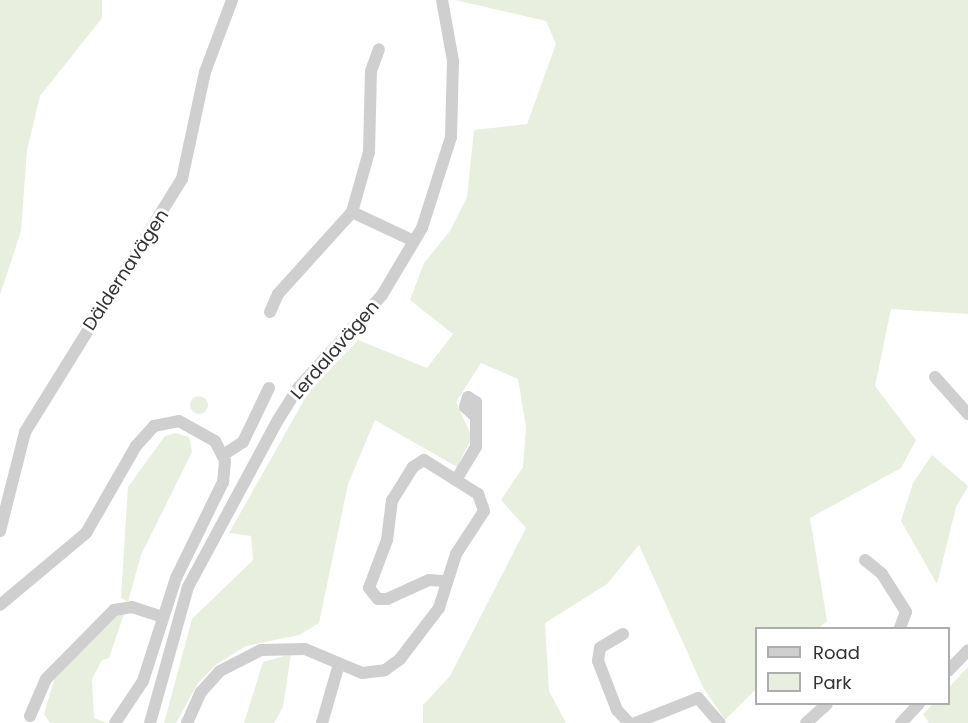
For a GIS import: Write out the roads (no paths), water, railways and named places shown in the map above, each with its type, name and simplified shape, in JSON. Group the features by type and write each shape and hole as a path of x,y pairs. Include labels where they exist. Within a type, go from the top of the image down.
{"street":[{"name":"Däldernavägen","path":"0,531 26,432 182,179 205,72 232,0"},
{"name":"Lerdalavägen","path":"150,723 188,587 278,420 299,387 382,296 414,242 451,137 453,61 442,0"},
{"path":"270,312 278,294 352,212 369,153 371,72 380,49"},
{"path":"352,212 414,242"},
{"path":"935,377 968,414"},
{"path":"223,455 243,442 269,388"},
{"path":"456,480 476,447 475,416"},
{"path":"0,605 86,533 136,446 154,426 173,421 192,424 223,455 223,482 162,617 143,681 115,723"},
{"path":"187,723 209,682 246,655 290,647 362,673 392,666 432,620 445,581 484,511 478,494 424,460 413,467 392,500 387,540 369,583 374,596 387,599 429,580 445,581"},
{"path":"864,560 882,574 906,612 900,627"},
{"path":"30,716 46,679 114,610 132,607 162,617"},
{"path":"623,634 600,648 598,661 617,710 629,723"},
{"path":"950,669 968,650"},
{"path":"322,723 339,664"},
{"path":"635,723 698,698 720,723"},
{"path":"807,723 826,705"},
{"path":"901,723 918,705"}]}
